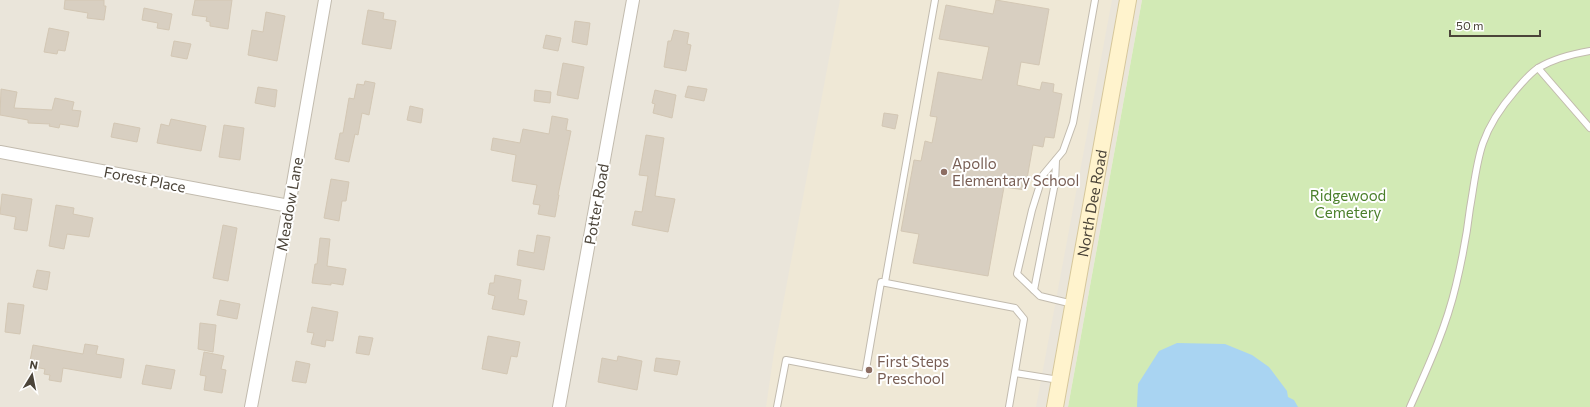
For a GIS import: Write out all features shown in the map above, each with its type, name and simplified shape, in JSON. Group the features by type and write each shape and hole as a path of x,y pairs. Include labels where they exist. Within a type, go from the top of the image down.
{"street":[{"name":"Meadow Lane","path":"251,407 289,206 325,0"},
{"name":"Potter Road","path":"559,407 633,0"},
{"name":"North Dee Road","path":"1055,407 1128,0"},
{"name":"Forest Place","path":"0,152 289,206"}],"lane":[{"path":"885,282 935,0"},
{"path":"1073,304 1040,296 1017,274 1032,210 1043,175 1063,151 1073,123 1095,0"},
{"path":"1410,407 1441,338 1450,310 1465,242 1475,177 1483,143 1490,128 1504,104 1528,76 1538,68 1570,54 1590,51"},
{"path":"1538,68 1590,128"},
{"path":"1034,290 1055,182 1056,160"},
{"path":"777,407 786,360 865,375 881,282 1015,308 1024,319 1009,407"},
{"path":"1015,373 1060,380"}],"shaded area":[{"path":"0,0 1142,0 1068,407 0,407"},
{"name":"Apollo Elementary School","path":"840,0 1112,0 1036,407 766,407 774,352"}],"green space":[{"name":"Ridgewood Cemetery","path":"1142,0 1590,0 1590,407 1068,407"}],"water":[{"path":"1177,343 1225,344 1252,355 1269,367 1287,391 1288,397 1294,400 1298,407 1137,407 1138,384 1159,351"}],"building":[{"path":"65,0 104,0 104,6 106,6 104,20 87,18 88,13 64,9"},
{"path":"195,0 232,0 228,29 210,26 210,22 206,21 207,17 192,15"},
{"path":"996,0 1049,9 1039,65 1021,62 1017,85 1040,90 1042,82 1054,84 1053,92 1062,94 1054,138 1045,137 1043,147 1033,145 1025,190 1004,187 988,276 913,263 919,234 901,231 914,160 921,161 925,141 932,143 937,117 930,116 938,72 982,80 989,47 939,39 946,5 993,14"},
{"path":"144,8 172,14 169,30 157,28 158,23 142,20"},
{"path":"368,10 384,13 383,19 396,21 391,49 362,44"},
{"path":"266,12 285,16 277,61 248,55 252,30 263,32"},
{"path":"575,21 590,23 587,45 572,42"},
{"path":"49,28 69,32 65,51 58,50 57,54 44,52"},
{"path":"674,30 689,33 687,44 691,45 686,71 664,67 668,41 671,41"},
{"path":"546,35 561,38 558,51 543,48"},
{"path":"174,41 191,44 187,59 171,56"},
{"path":"563,63 584,67 578,99 557,95"},
{"path":"365,81 375,83 369,115 362,113 358,135 355,134 349,162 335,159 340,133 343,133 349,98 354,99 357,84 364,85"},
{"path":"688,86 707,89 704,101 685,97"},
{"path":"258,87 277,90 275,107 255,103"},
{"path":"1,89 17,92 14,108 52,110 55,98 74,102 72,110 81,111 78,127 60,124 59,128 49,126 50,124 28,123 28,120 0,115"},
{"path":"535,90 551,92 550,103 534,101"},
{"path":"655,90 676,95 672,118 653,113 655,104 652,103"},
{"path":"410,106 423,109 421,123 407,120"},
{"path":"884,113 898,115 895,129 882,126"},
{"path":"552,116 568,119 566,130 571,131 555,217 538,214 540,205 533,204 537,185 512,181 516,155 491,150 493,138 520,143 523,129 549,134"},
{"path":"171,119 206,126 201,151 157,143 161,124 169,126"},
{"path":"114,123 140,128 137,142 111,137"},
{"path":"224,125 244,128 240,160 219,157"},
{"path":"646,135 664,138 655,196 675,199 668,232 632,225 635,211 642,212 648,176 639,175"},
{"path":"331,179 349,182 346,201 342,201 339,221 324,218"},
{"path":"2,194 32,199 27,231 14,229 16,217 0,214"},
{"path":"56,205 74,208 73,214 93,218 89,237 67,234 64,249 49,246"},
{"path":"223,225 237,228 228,281 213,278"},
{"path":"537,235 550,237 544,270 517,265 519,250 534,253"},
{"path":"320,238 330,239 327,266 346,269 343,285 331,283 331,285 312,283 315,264 317,264"},
{"path":"37,270 50,272 47,290 33,287"},
{"path":"495,275 521,280 518,299 527,301 524,315 492,309 495,296 488,294 490,283 494,283"},
{"path":"220,300 240,304 237,319 217,315"},
{"path":"8,303 24,305 20,334 5,332"},
{"path":"312,307 338,312 333,341 326,340 325,347 311,344 314,333 307,332"},
{"path":"200,323 216,325 213,352 198,349"},
{"path":"359,336 373,338 369,355 356,353"},
{"path":"488,336 520,342 517,357 511,356 507,374 482,369"},
{"path":"85,344 98,346 96,354 124,359 121,378 63,368 61,382 49,380 50,375 44,374 45,369 29,366 33,345 83,354"},
{"path":"204,352 224,356 221,369 226,370 222,393 204,390 206,376 200,375"},
{"path":"618,356 642,361 637,390 598,382 602,358 617,361"},
{"path":"656,358 680,361 677,375 654,371"},
{"path":"296,361 310,364 306,383 292,381"},
{"path":"146,365 175,370 171,389 142,384"}],"place":[{"name":"Apollo Elementary School","path":"944,172"},
{"name":"First Steps Preschool","path":"869,370"}]}
